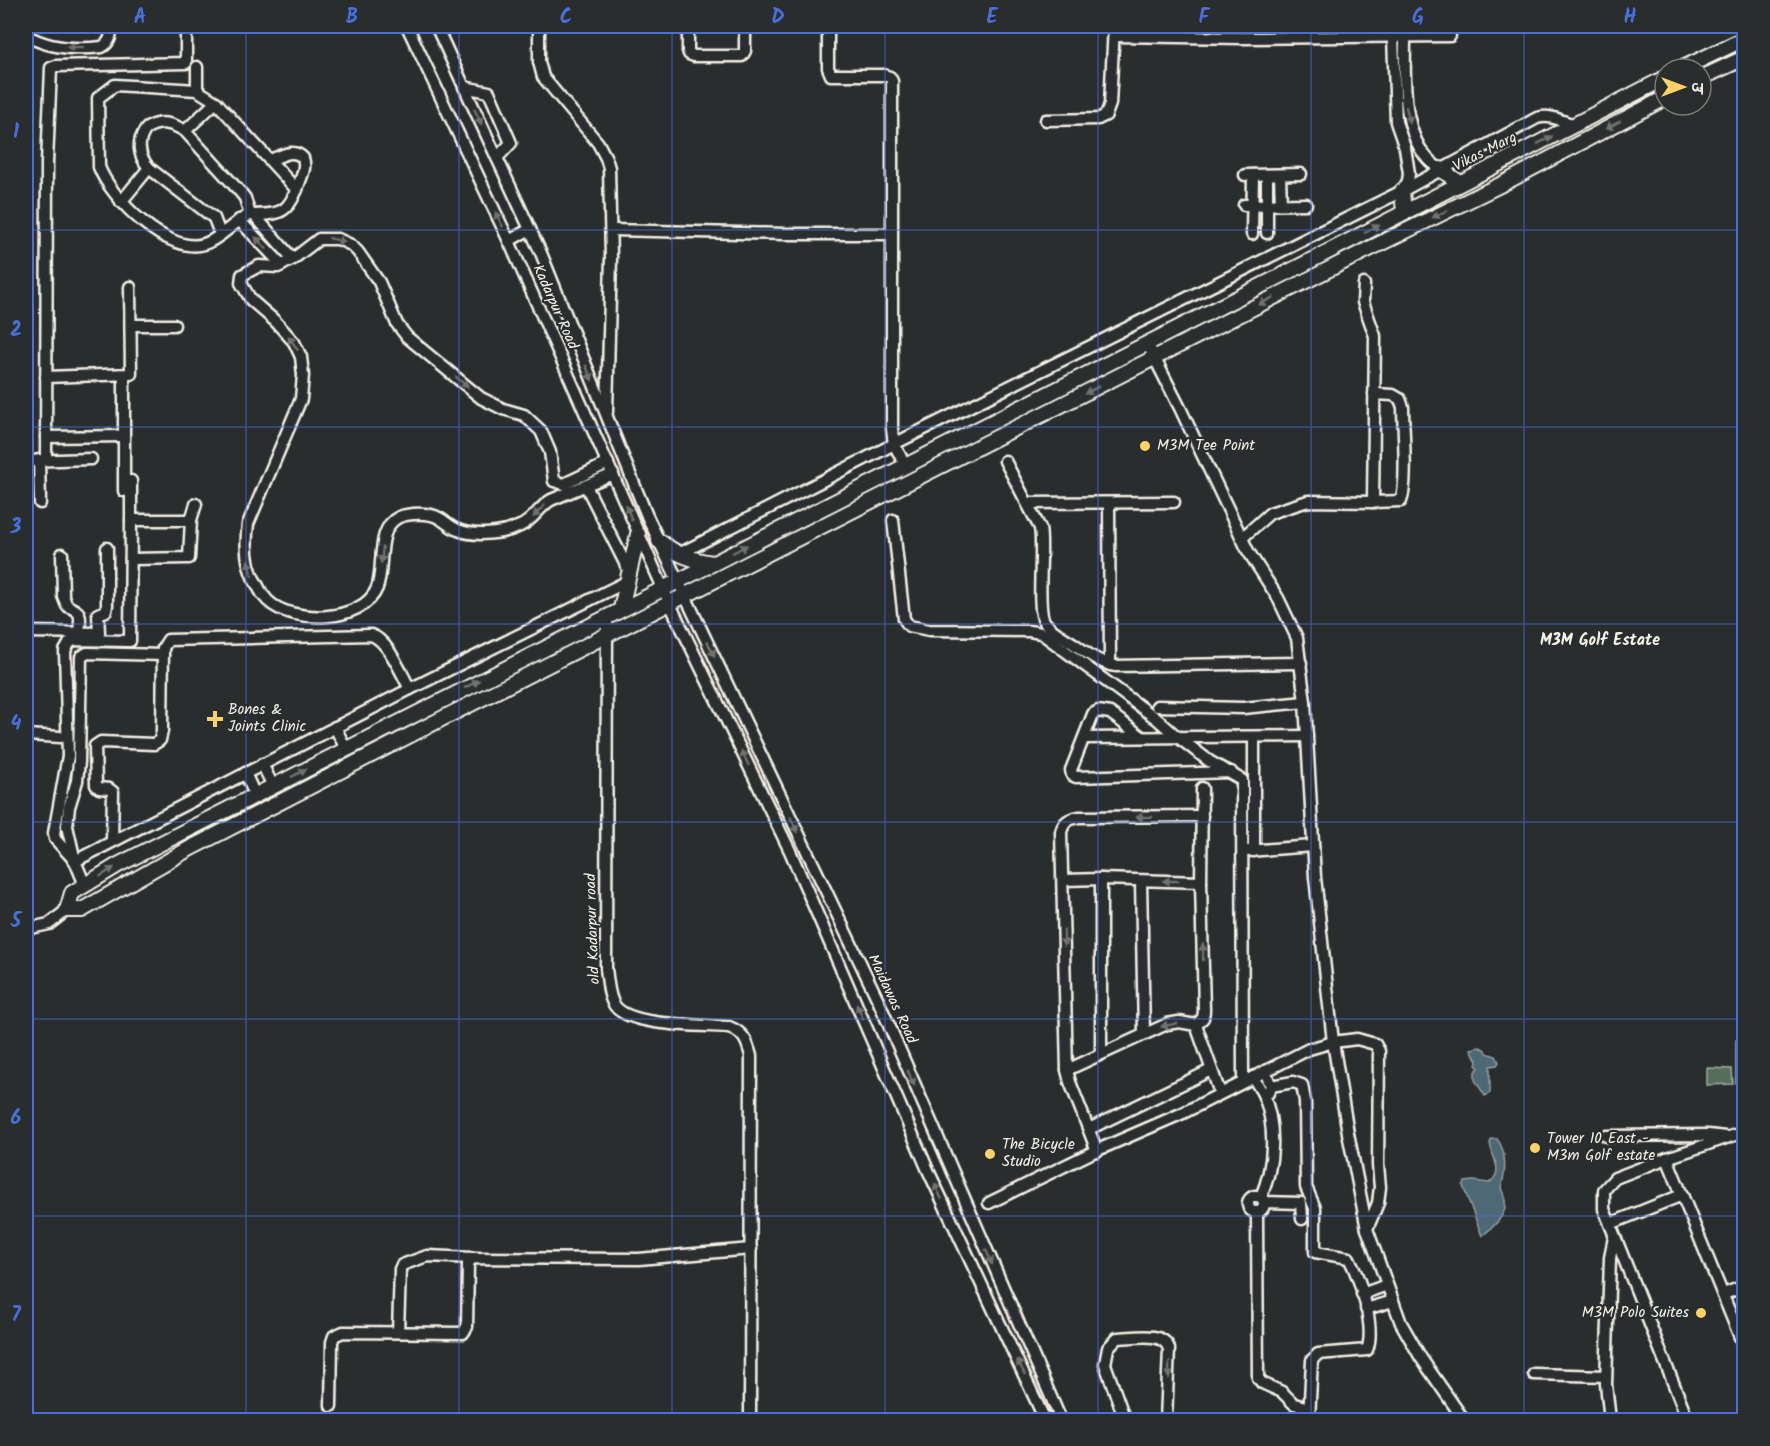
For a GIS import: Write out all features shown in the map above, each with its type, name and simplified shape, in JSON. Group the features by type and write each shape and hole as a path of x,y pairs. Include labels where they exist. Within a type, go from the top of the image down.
{"main road":[{"path":"1706,57 1744,39"},
{"path":"1713,72 1744,58"},
{"name":"Vikas Marg","path":"67,910 72,893 118,865 1320,256 1653,84"},
{"path":"67,910 82,910 182,853 1360,253 1506,182 1653,104"},
{"path":"1440,169 1460,183"},
{"path":"1402,191 1404,212"},
{"path":"621,609 638,534"},
{"path":"659,540 679,555 713,563"}],"street":[{"path":"26,35 60,47 95,48 108,44 111,26"},
{"path":"40,503 42,460 46,437 47,163 51,68 186,63 186,26"},
{"name":"Kadarpur Road","path":"406,26 509,241 670,604"},
{"name":"Kadarpur Road","path":"436,26 530,229 607,418 685,596"},
{"path":"539,26 539,62 543,77 598,143 606,158 610,180 607,418"},
{"path":"688,26 689,54 694,56 742,56 745,51 745,26"},
{"path":"828,26 828,68 831,75 884,75 890,77 892,81 891,420 894,444 904,465"},
{"path":"1251,26 1251,38"},
{"path":"1046,120 1098,119 1106,115 1110,104 1114,31 1251,38 1450,36"},
{"path":"1393,36 1396,122 1408,159 1409,173 1408,181 1402,191"},
{"path":"1405,36 1406,109 1415,134 1429,160 1440,169"},
{"path":"197,67 197,90"},
{"path":"276,158 290,152 301,155 303,158 303,174 297,190 292,202 278,212 252,215 239,220 205,244 191,246 178,244 143,221 121,202 108,185 99,167 98,98 115,85 197,90 216,102 297,190"},
{"path":"464,87 489,92 511,143 497,158"},
{"path":"185,131 216,102"},
{"path":"679,555 894,444 1402,191 1537,118 1544,116 1574,125"},
{"path":"220,234 214,218 149,168 142,159 139,150 140,138 147,128 166,123 185,131 245,198 252,215 293,259"},
{"path":"1402,140 1415,134"},
{"path":"121,202 149,168"},
{"path":"1252,234 1248,205 1249,175 1301,174"},
{"path":"1267,175 1267,233"},
{"path":"1280,175 1281,204"},
{"path":"1248,205 1306,204"},
{"path":"239,220 282,265"},
{"path":"509,241 530,229"},
{"path":"611,230 891,234"},
{"path":"608,463 587,482 564,484 554,481 547,441 541,431 529,419 482,398 407,337 397,324 380,282 358,252 338,239 319,239 293,259 278,267 259,266 242,275 241,283 251,300 294,342 303,366 301,399 248,524 247,550 252,577 267,601 291,613 307,615 328,616 354,611 372,597 377,588 388,527 400,517 436,516 457,530 473,533 499,532 521,526 545,504 587,482 613,474"},
{"path":"1364,284 1363,302 1375,336 1373,502"},
{"path":"46,377 129,376 131,373 130,287"},
{"path":"131,325 174,325"},
{"path":"1147,343 1253,561 1286,613 1297,638 1305,702 1314,846 1334,1042 1348,1133 1367,1229 1401,1323 1421,1358 1464,1420"},
{"path":"75,861 55,839 54,833 68,756 65,651 70,642 76,640 130,641 131,520 124,376"},
{"path":"1242,538 1270,513 1308,501 1401,501 1403,479 1400,399 1393,395 1374,394"},
{"path":"46,437 127,440"},
{"path":"124,491 127,440"},
{"path":"26,461 91,459"},
{"path":"1005,461 1040,528 1042,540 1041,609 1044,621 1096,659 1110,665 1301,663"},
{"path":"75,861 112,840 629,577 587,482"},
{"path":"1028,502 1174,502"},
{"path":"1109,502 1110,665"},
{"path":"131,558 189,558 191,520 196,504"},
{"path":"131,520 191,520"},
{"path":"893,520 904,619 909,626 929,630 1041,633 1157,719 1209,761 1232,772 1242,780 1249,851"},
{"path":"26,632 99,633 98,614 106,611 107,605 107,548"},
{"path":"62,554 63,596 67,606 77,609 80,614 79,633"},
{"name":"Maidawas Road","path":"685,596 878,1000 1061,1420"},
{"path":"670,604 790,851 928,1170 1045,1420"},
{"name":"old Kadarpur road","path":"608,616 606,969 613,1005 625,1015 641,1021 729,1027 739,1031 747,1042 751,1056 750,1420"},
{"path":"112,840 113,796 111,790 99,788 96,785 95,747 101,742 154,744 160,740 163,655 165,643 168,640 371,635 379,637 385,644 410,689"},
{"path":"86,885 75,861 68,826 69,807 79,770 81,657 87,653 163,655"},
{"path":"1157,706 1243,708 1305,702"},
{"path":"1142,737 1110,713 1102,710 1093,714 1071,770 1072,775 1076,777 1232,772"},
{"path":"335,727 346,749"},
{"path":"26,735 60,737"},
{"path":"1084,738 1307,736"},
{"path":"1248,1079 1249,851 1254,737"},
{"path":"262,764 273,786"},
{"path":"245,773 255,795"},
{"path":"1196,1025 1203,1018 1204,1011 1201,882 1202,788"},
{"path":"1097,1150 1067,1070 1061,832 1063,825 1068,819 1202,816"},
{"path":"1249,851 1314,846"},
{"path":"1101,879 1101,1054"},
{"path":"1064,880 1201,882"},
{"path":"1142,881 1144,1034"},
{"path":"26,929 49,924 67,910"},
{"path":"1067,1070 1167,1024 1179,1022 1196,1025"},
{"path":"1196,1025 1220,1093"},
{"path":"989,1203 1097,1150 1183,1113 1309,1049 1357,1039 1376,1044 1379,1051 1378,1165 1380,1187 1378,1203 1367,1229"},
{"path":"1089,1129 1211,1070"},
{"path":"1265,1071 1271,1160 1262,1199 1262,1209 1255,1212 1257,1217 1258,1378 1262,1383 1282,1392 1294,1404 1310,1408"},
{"path":"1248,1079 1267,1090 1293,1082 1302,1085 1305,1101 1306,1186 1314,1208 1315,1252 1349,1258 1358,1276 1366,1309 1369,1327 1367,1350 1318,1354 1312,1360 1309,1420"},
{"path":"1688,1420 1614,1237 1604,1209 1604,1190 1615,1178 1744,1132"},
{"path":"1606,1136 1708,1135 1728,1138"},
{"path":"1667,1158 1744,1347"},
{"path":"1610,1224 1682,1195"},
{"path":"1262,1199 1300,1203 1302,1219"},
{"path":"1610,1420 1606,1376 1610,1258 1614,1237"},
{"path":"399,1332 400,1269 402,1265 427,1256 639,1259 751,1248"},
{"path":"331,1406 334,1336 343,1332 463,1333 466,1328 468,1263 473,1258"},
{"path":"1362,1294 1388,1285"},
{"path":"1724,1294 1744,1286"},
{"path":"1366,1309 1394,1301"},
{"path":"1125,1420 1105,1364 1108,1348 1117,1338 1159,1337 1168,1344 1169,1349 1166,1420"},
{"path":"1534,1374 1606,1376"}],"green space":[{"path":"1736,1040 1744,1040 1744,1083 1736,1083"},
{"path":"1707,1068 1732,1069 1733,1084 1707,1085"}],"water":[{"path":"1480,1047 1496,1056 1499,1062 1497,1065 1490,1066 1490,1093 1485,1096 1475,1080 1475,1072 1479,1068 1476,1065 1478,1060 1471,1049"},
{"path":"1492,1139 1497,1139 1503,1150 1505,1169 1501,1187 1505,1197 1505,1206 1498,1221 1482,1236 1463,1186 1465,1182 1473,1181 1489,1183 1494,1178 1497,1169 1490,1143"}],"place":[{"name":"M3M Tee Point","path":"1145,446"},
{"name":"Bones & Joints Clinic","path":"215,719"},
{"name":"Tower 10 East - M3m Golf estate","path":"1535,1148"},
{"name":"The Bicycle Studio","path":"990,1154"},
{"name":"M3M Polo Suites","path":"1701,1313"}],"district":[{"name":"M3M Golf Estate","path":"1600,640"}]}
